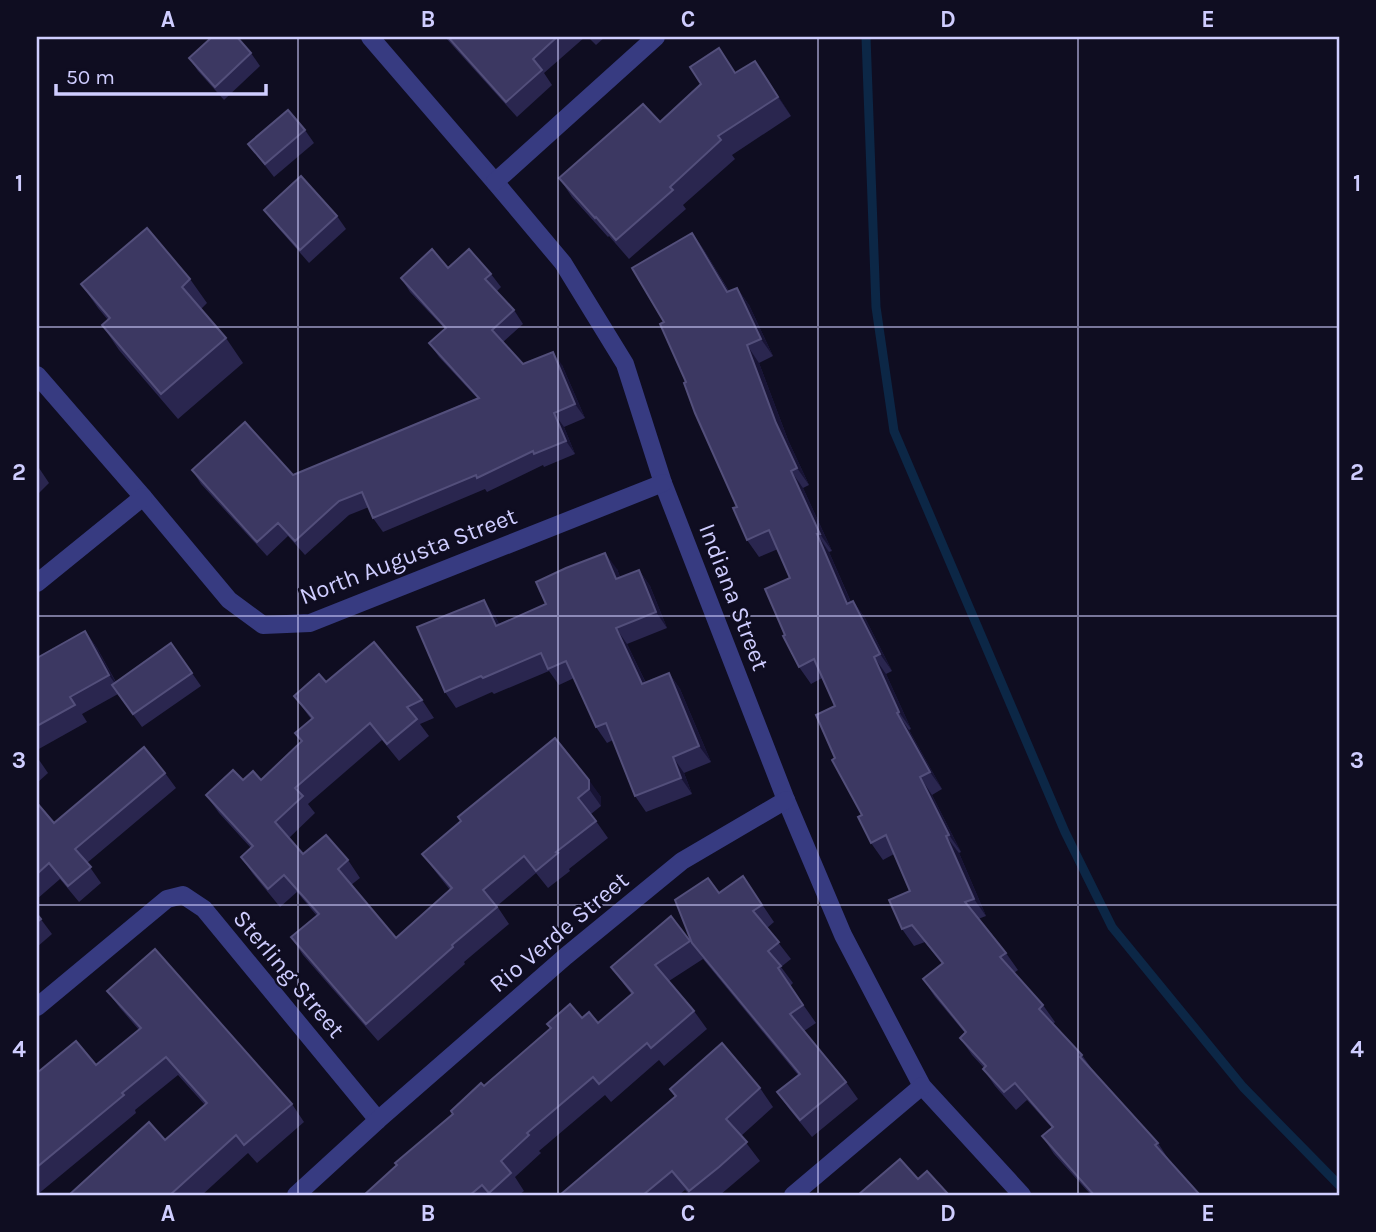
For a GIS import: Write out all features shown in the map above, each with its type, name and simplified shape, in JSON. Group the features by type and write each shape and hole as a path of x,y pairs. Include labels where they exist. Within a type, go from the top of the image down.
{"street":[{"name":"Indiana Street","path":"370,37 563,263 625,364 663,483 786,800 843,934 922,1086 1021,1195"},
{"path":"495,182 656,37"},
{"name":"North Augusta Street","path":"37,375 229,600 263,625 310,623 663,483"},
{"path":"37,583 143,497"},
{"name":"Rio Verde Street","path":"296,1195 566,956 682,861 786,800"},
{"name":"Sterling Street","path":"37,1007 167,899 183,895 204,909 378,1120"},
{"path":"793,1195 922,1086"}],"building":[{"path":"212,37 237,37 251,53 215,87 189,58"},
{"path":"448,37 557,37 533,59 542,70 506,102"},
{"path":"719,48 735,73 755,61 778,97 718,136 721,140 670,187 673,190 616,240 559,178 643,104 660,122 701,84 690,67"},
{"path":"288,110 305,130 265,164 248,144"},
{"path":"301,176 337,216 300,250 264,210"},
{"path":"147,228 190,279 182,287 226,338 161,394 102,325 110,318 81,284"},
{"path":"692,233 727,292 737,288 761,339 747,345 776,423 797,468 791,471 820,534 817,534 847,604 853,601 880,654 874,657 899,712 897,713 930,772 920,777 949,835 946,836 974,899 965,902 1006,953 1000,957 1043,1005 1039,1009 1082,1055 1080,1057 1158,1143 1155,1145 1200,1195 1094,1195 1042,1136 1053,1127 1015,1083 1004,1092 983,1069 986,1066 960,1038 966,1032 923,979 943,963 912,925 902,929 889,900 910,891 886,835 871,843 858,817 862,815 832,760 835,758 816,715 835,706 814,659 799,667 783,636 785,635 765,589 790,578 769,530 747,540 733,508 737,507 695,413 684,383 686,382 660,324 664,322 632,268"},
{"path":"432,249 448,268 469,249 491,274 485,279 514,310 492,330 523,364 553,352 575,404 554,413 566,441 534,454 533,451 477,478 476,475 373,518 362,492 339,501 295,541 278,523 257,542 192,470 245,422 293,475 479,398 429,343 446,328 401,278"},
{"path":"605,553 616,579 639,570 656,612 616,628 642,684 669,673 699,746 673,757 681,778 635,796 606,723 596,727 566,661 548,669 541,653 445,692 417,627 484,600 496,626 546,604 536,582"},
{"path":"85,631 109,675 70,697 75,705 37,726 37,658"},
{"path":"374,642 422,700 407,707 417,719 387,744 370,723 295,788 303,796 275,822 303,854 326,835 348,860 338,869 396,938 452,888 422,854 461,821 458,817 555,738 589,780 589,789 578,798 596,821 536,871 524,856 483,890 497,907 366,1024 291,937 319,914 284,875 268,889 241,857 253,846 206,795 233,770 243,780 253,771 261,780 302,741 295,733 313,718 294,696 319,674 326,682"},
{"path":"171,643 192,673 133,714 112,685"},
{"path":"144,747 165,773 75,849 91,867 68,886 49,863 37,874 37,803 54,823"},
{"path":"743,876 762,905 753,911 779,942 768,951 781,966 778,968 803,1005 790,1014 846,1082 800,1120 777,1092 800,1074 692,943 675,900 708,878 719,893"},
{"path":"671,916 690,941 655,965 694,1011 651,1048 647,1043 599,1084 593,1077 527,1133 529,1135 501,1161 511,1173 489,1193 482,1185 470,1195 364,1195 397,1165 395,1163 453,1114 451,1111 481,1083 484,1086 551,1028 547,1024 570,1004 582,1018 589,1012 598,1023 633,993 611,967"},
{"path":"155,949 292,1104 244,1145 236,1135 170,1195 69,1195 149,1122 165,1140 207,1103 166,1057 37,1167 37,1073 76,1041 96,1065 141,1028 107,991"},
{"path":"722,1043 760,1088 726,1119 747,1142 689,1191 672,1171 643,1195 560,1195 676,1096 670,1089"},
{"path":"900,1159 918,1179 927,1171 949,1195 858,1195"}],"waterway":[{"path":"866,37 876,307 894,431 1065,832 1112,927 1243,1087 1339,1185"}]}
